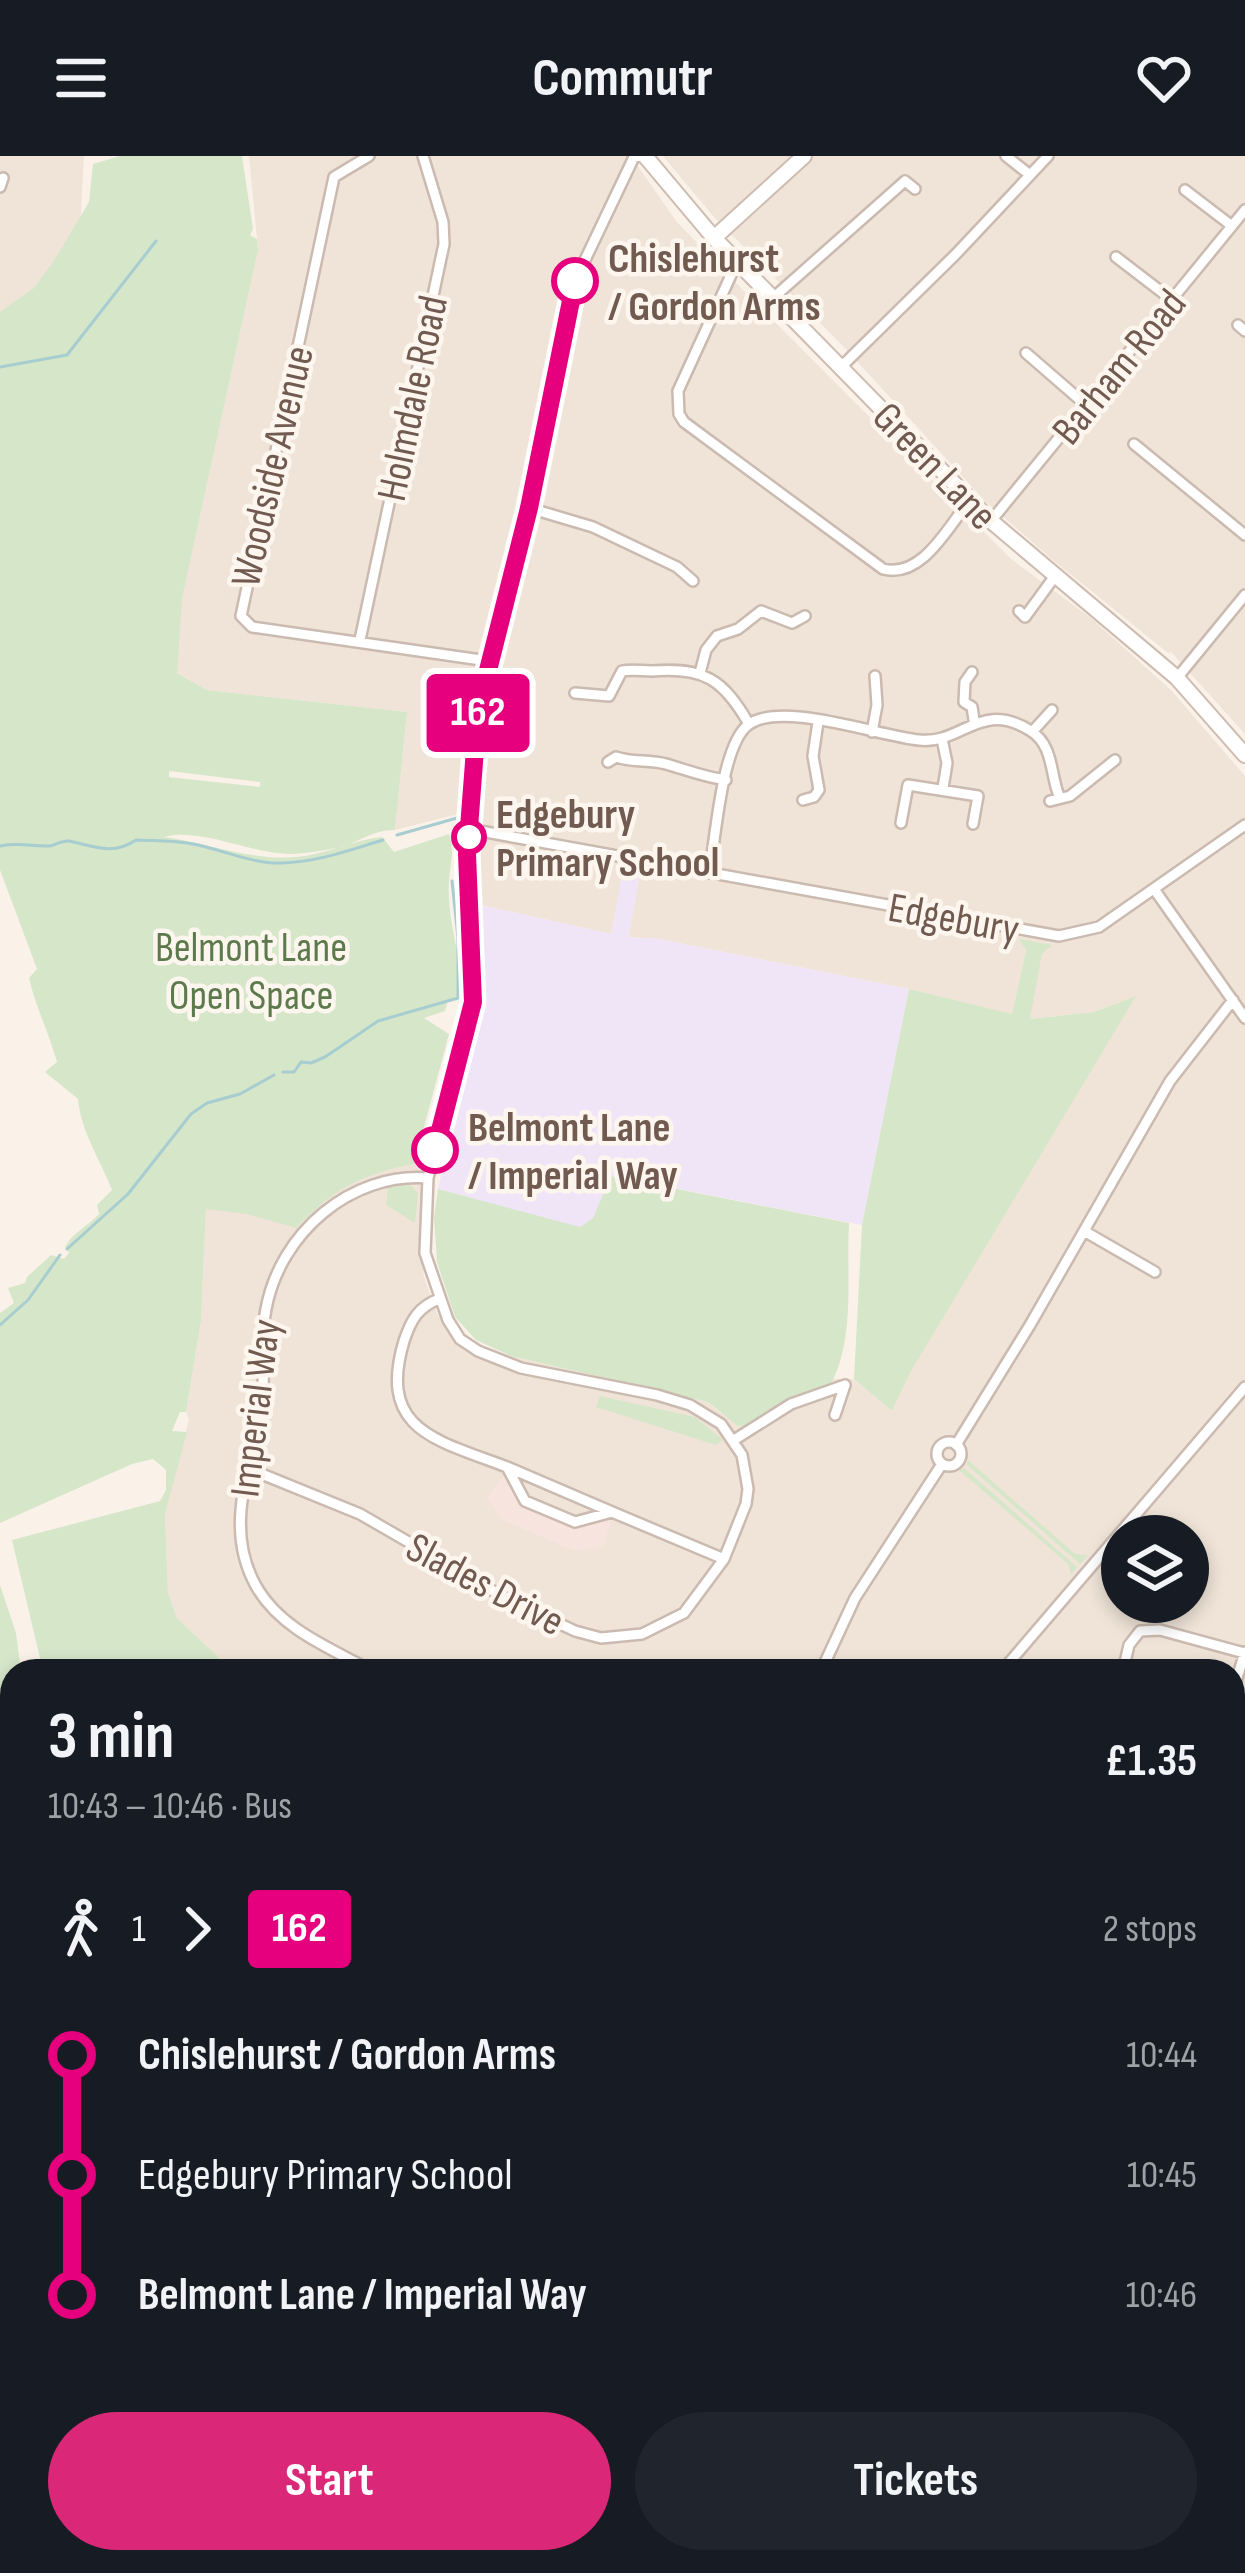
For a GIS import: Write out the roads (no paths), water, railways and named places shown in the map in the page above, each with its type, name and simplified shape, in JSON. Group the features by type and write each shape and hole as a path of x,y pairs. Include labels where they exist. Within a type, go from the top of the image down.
{"main road":[{"name":"Green Lane","path":"643,156 714,238 991,521 1177,678 1245,755"},
{"path":"714,238 804,156"}],"street":[{"name":"Woodside Avenue","path":"369,156 334,177 240,607 244,623 252,627 488,661"},
{"name":"Holmdale Road","path":"360,640 444,244 443,222 423,156"},
{"path":"643,156 634,158 575,281 529,508 488,661 472,752 467,885 473,1002 428,1178 425,1253 439,1299 460,1339 501,1363 690,1405 721,1424 734,1440 791,1403 845,1385 836,1415"},
{"path":"1006,156 1030,175"},
{"path":"841,368 1048,156"},
{"path":"773,298 905,181 915,189"},
{"path":"1185,190 1232,226"},
{"name":"Barham Road","path":"991,521 1245,210"},
{"path":"1116,257 1172,300"},
{"path":"737,262 678,391 684,422 883,569 896,572 918,564 970,500"},
{"path":"1027,352 1086,405"},
{"path":"1134,444 1245,535"},
{"path":"529,508 593,527 677,567 692,581"},
{"path":"1024,617 1055,576"},
{"path":"1177,678 1245,595"},
{"path":"700,673 706,650 717,636 738,629 761,610 792,623 805,616"},
{"path":"574,693 610,696 617,675 631,669 682,669 700,673 725,689 749,724"},
{"path":"972,672 962,693 964,702 972,707 974,721"},
{"path":"872,732 874,676"},
{"path":"876,692 890,690"},
{"path":"1032,732 1052,710"},
{"path":"710,874 730,754 749,724 777,716 919,740 942,739 974,721 999,721 1032,732 1049,753 1054,799 1070,796 1114,760"},
{"path":"802,800 820,790 813,756 818,722"},
{"path":"942,739 947,763 943,788"},
{"path":"613,742 612,760 668,765 692,775 726,780"},
{"path":"901,823 908,785 978,796 973,824"},
{"name":"Edgebury","path":"469,829 1059,936 1099,928 1245,825"},
{"path":"631,877 634,860"},
{"path":"1154,890 1245,1018"},
{"path":"827,1659 856,1598 942,1464 939,1448 956,1444 1170,1081 1210,1023 1233,1000"},
{"name":"Imperial Way","path":"351,1659 289,1624 259,1590 245,1560 240,1533 247,1468 262,1403 265,1313 277,1275 316,1220 360,1188 392,1177 428,1178"},
{"path":"1084,1232 1155,1272"},
{"path":"439,1299 417,1312 395,1379 399,1403 414,1423 433,1436 724,1559"},
{"path":"1012,1659 1245,1387"},
{"name":"Slades Drive","path":"247,1468 360,1514 507,1599 589,1636 628,1637 671,1622 695,1602 724,1559 741,1521 748,1489 734,1440"},
{"path":"507,1467 525,1501 575,1522 612,1511"},
{"path":"1126,1659 1140,1631 1160,1630 1245,1653"}],"waterway":[{"path":"0,367 67,355 156,241"},
{"path":"397,835 457,818"},
{"path":"0,846 50,846 66,841 111,849 136,840 171,841 282,863 321,858 383,840"},
{"path":"283,1072 294,1072 301,1062 325,1057 378,1021 458,998 452,881"},
{"path":"67,1249 128,1194 191,1114 274,1075"},
{"path":"0,1325 28,1300 60,1255"}],"place":[{"name":"Chislehurst / Gordon Arms","path":"575,281"},
{"name":"Edgebury Primary School","path":"469,837"},
{"name":"Belmont Lane / Imperial Way","path":"435,1150"}],"park label":[{"name":"Belmont Lane Open Space","path":"251,970"}]}
